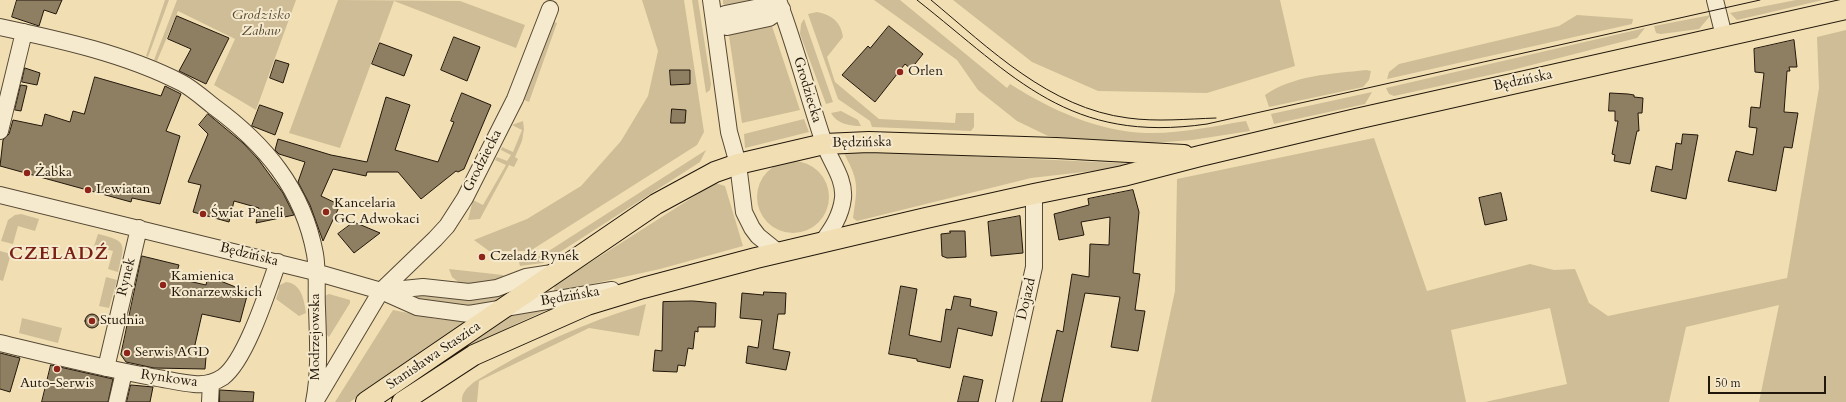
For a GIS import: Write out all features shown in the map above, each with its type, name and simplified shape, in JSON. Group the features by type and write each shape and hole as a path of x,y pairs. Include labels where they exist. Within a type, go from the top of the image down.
{"main road":[{"name":"Będzińska","path":"821,244 1034,194 1130,175 1200,156 1724,36 1846,10"},
{"name":"Będzińska","path":"502,310 656,204 715,172 738,164 824,144 914,143 1200,156"},
{"path":"779,253 821,244"},
{"name":"Będzińska","path":"643,288 779,253"},
{"name":"Stanisława Staszica","path":"402,402 474,355 587,304 643,288"},
{"name":"Stanisława Staszica","path":"366,402 502,310"}],"street":[{"path":"711,0 729,132 738,164 744,212 758,236 779,253"},
{"path":"1716,0 1724,36"},
{"path":"714,20 725,14 780,4"},
{"name":"Grodziecka","path":"780,4 824,144 838,172 843,196 836,224 821,244"},
{"name":"Grodziecka","path":"315,402 382,291 447,226 464,198 515,100 531,54 550,9"},
{"name":"Modrzejowska","path":"0,27 71,44 155,70 183,84 236,123 268,156 282,174 301,207 315,256 318,340 315,402"},
{"path":"0,132 24,32"},
{"name":"Dojazd","path":"1004,402 1034,267 1034,194"},
{"path":"1,200 139,228"},
{"name":"Będzińska","path":"139,228 278,262 382,291 416,307 469,314 502,310 616,289 643,288"},
{"name":"Rynek","path":"106,368 139,228"},
{"name":"Rynkowa","path":"106,368 194,384 211,383 222,377 231,370 244,348 278,262"},
{"name":"Będzińska","path":"382,291 423,287 469,292 497,288 526,277 556,273"},
{"path":"0,343 106,368"},
{"path":"117,402 124,372"},
{"path":"210,402 211,383"}],"green space":[{"path":"165,0 169,0 148,57 146,56"},
{"name":"Grodzisko Zabaw","path":"177,0 296,0 256,110 214,85 235,39 178,11 157,61 154,60"},
{"path":"338,0 460,1 525,25 516,48 394,1 340,148 289,133"},
{"path":"642,0 684,0 704,132 697,145 530,251 489,251 474,240 527,219 581,186 621,141 648,96 658,51"},
{"path":"692,0 698,0 711,84 710,90 706,93"},
{"path":"723,0 757,0 728,6 723,4"},
{"path":"874,0 900,0 1007,88 1010,84 1075,118 1110,128 1146,133 1184,131 1246,121 1250,131 1192,140 1127,145 1048,136 1017,121 978,90 957,60"},
{"path":"953,0 1280,0 1295,66 1207,93 1098,91 1032,62"},
{"path":"1796,0 1823,0 1737,20 1730,13"},
{"path":"817,12 827,15 835,20 842,32 843,37 827,57 835,82 879,119 955,123 956,113 974,113 974,127 971,131 872,127 870,121 838,99 808,14"},
{"path":"1577,15 1633,19 1632,24 1387,79 1389,72 1399,64 1559,26"},
{"path":"1711,15 1699,29 1661,34 1656,33 1654,26"},
{"path":"804,19 833,102 826,104 800,34 801,24"},
{"path":"551,21 557,23 529,102 522,99"},
{"path":"769,25 772,26 800,110 742,123 729,36 731,34"},
{"path":"1645,28 1637,38 1512,70 1394,96 1389,94 1386,88"},
{"path":"1846,30 1846,402 1759,402 1779,305 1686,327 1669,402 1485,402 1567,384 1550,308 1451,330 1466,402 1151,402 1175,291 1177,179 1374,138 1427,291 1530,264 1554,270 1575,269 1589,303 1608,316 1787,278 1819,88 1817,37"},
{"path":"1366,70 1371,71 1369,80 1363,87 1269,107 1265,95 1276,88 1300,79 1326,74"},
{"path":"1372,92 1365,104 1274,124 1271,114"},
{"path":"841,111 858,120 861,126 853,126 840,122 831,113"},
{"path":"804,119 809,132 745,148 744,134"},
{"path":"523,121 524,129 522,141 515,157 518,159 514,167 509,165 480,219 468,220 473,200 483,205 506,165 495,160 497,157 507,161 511,155 501,150 502,147 513,152 522,130 512,125"},
{"path":"706,150 700,162 543,263 520,266 519,262 527,262 544,254"},
{"path":"842,150 1139,164 1127,167 1031,178 857,221 853,218 856,198 856,183 852,169"},
{"path":"793,161 807,164 819,171 826,183 829,197 826,211 819,223 807,230 793,233 779,230 767,223 760,211 757,197 760,183 767,171 779,164"},
{"path":"715,183 725,186 743,246 660,269 554,291 555,285"},
{"path":"21,214 39,219 35,231 18,226 13,244 1,241 8,220 15,215"},
{"path":"98,234 115,239 122,245 123,250 118,272 108,269 113,251 94,246"},
{"path":"0,251 11,254 3,281 0,280"},
{"path":"449,269 503,275 506,280 465,287 452,277"},
{"path":"106,277 117,280 109,308 99,306"},
{"path":"286,282 291,283 299,289 303,298 306,313 299,316 276,299 279,290 278,286"},
{"path":"509,292 501,301 491,306 479,308 453,307 417,299 418,296 422,294"},
{"path":"329,294 350,300 350,303 329,337 325,330 324,296"},
{"path":"575,297 516,324 456,356 406,387 513,312"},
{"path":"646,304 639,336 589,328 479,381 477,402 462,402 464,393 474,382 515,358 557,337 601,319"},
{"path":"393,310 437,319 470,321 350,402 335,402"},
{"path":"22,318 62,328 58,343 19,333"}],"building":[{"path":"17,0 62,0 56,14 44,10 39,26 12,17"},
{"path":"177,16 229,38 206,84 179,71 191,49 168,39"},
{"path":"889,26 923,54 911,69 905,64 875,102 842,75 868,46 870,48"},
{"path":"454,37 480,47 467,81 441,70"},
{"path":"1794,40 1797,67 1789,67 1790,71 1787,71 1784,112 1798,113 1792,148 1784,147 1776,191 1728,181 1736,151 1753,155 1757,128 1749,127 1751,107 1760,108 1764,73 1755,72 1754,49"},
{"path":"380,43 412,55 404,76 372,64"},
{"path":"276,60 289,64 283,83 270,78"},
{"path":"25,68 40,73 37,85 22,82"},
{"path":"670,70 690,70 690,84 671,85"},
{"path":"95,77 161,96 165,86 181,94 166,131 180,136 160,204 132,198 131,202 0,166 3,140 9,134 13,120 42,126 45,114 70,122 73,111 84,114"},
{"path":"21,85 27,86 21,111 15,110"},
{"path":"462,93 491,105 464,169 458,172 456,171 421,199 398,172 367,172 366,176 333,169 321,196 340,205 323,241 310,205 298,182 305,162 279,154 275,150 278,139 331,155 367,162 386,97 410,105 395,150 438,162 454,122 451,121"},
{"path":"1610,93 1628,94 1634,95 1634,97 1643,98 1642,113 1638,113 1639,131 1637,131 1630,164 1614,161 1615,155 1612,154 1618,121 1615,121 1615,111 1609,111"},
{"path":"260,105 283,113 275,135 252,126"},
{"path":"672,109 686,110 685,123 671,123"},
{"path":"208,114 243,143 258,159 283,193 294,215 256,223 259,208 234,201 229,222 193,212 201,185 188,182 208,134 199,125"},
{"path":"1683,134 1698,135 1686,199 1651,191 1656,166 1672,170 1676,143 1681,144"},
{"path":"1133,190 1139,212 1133,273 1140,274 1135,310 1145,311 1138,351 1111,347 1120,297 1085,293 1062,402 1041,402 1057,330 1063,332 1072,274 1089,277 1090,244 1109,245 1110,217 1081,222 1084,235 1059,240 1054,214 1089,205 1088,199"},
{"path":"1501,193 1507,220 1485,225 1479,198"},
{"path":"1020,216 1023,253 991,256 988,222"},
{"path":"354,222 380,233 354,253 338,234"},
{"path":"950,231 965,231 966,257 947,258 942,256 941,234 950,233"},
{"path":"142,256 179,265 175,278 206,285 208,276 248,292 240,322 202,314 194,349 201,350 201,357 206,357 205,369 154,368 126,362 121,355"},
{"path":"901,286 917,289 909,335 941,342 946,309 951,310 954,296 971,299 970,306 997,312 992,336 958,328 950,368 917,361 917,359 889,354"},
{"path":"764,292 786,293 785,314 778,314 773,349 790,352 786,370 746,363 748,346 758,348 762,320 740,318 742,293 763,295"},
{"path":"693,301 716,303 715,327 698,327 698,332 695,331 693,349 688,348 685,366 678,365 677,372 653,371 655,350 662,351 663,302"},
{"name":"Studnia","path":"89,314 95,314 99,318 99,324 95,328 89,328 85,324 85,318"},
{"path":"0,353 20,358 10,392 0,389"},
{"path":"51,365 113,379 108,402 42,402"},
{"path":"964,376 983,380 978,402 958,402"},
{"path":"131,385 153,387 150,402 127,402"},
{"path":"220,390 254,392 253,402 220,402"}],"tram line":[{"path":"917,0 1016,79 1047,99 1081,114 1117,124 1159,128 1207,124 1760,0"},
{"path":"931,0 1022,74 1072,102 1099,112 1128,118 1161,120 1216,118"}],"place":[{"name":"Orlen","path":"900,72"},
{"name":"Żabka","path":"27,173"},
{"name":"Lewiatan","path":"88,190"},
{"name":"Kancelaria GC Adwokaci","path":"326,212"},
{"name":"Świat Paneli","path":"203,214"},
{"name":"Czeladź Rynek","path":"482,257"},
{"name":"Kamienica Konarzewskich","path":"163,285"},
{"name":"Studnia","path":"92,321"},
{"name":"Serwis AGD","path":"127,353"},
{"name":"Auto-Serwis","path":"57,369"}],"district":[{"name":"CZELADŹ","path":"59,255"}]}
